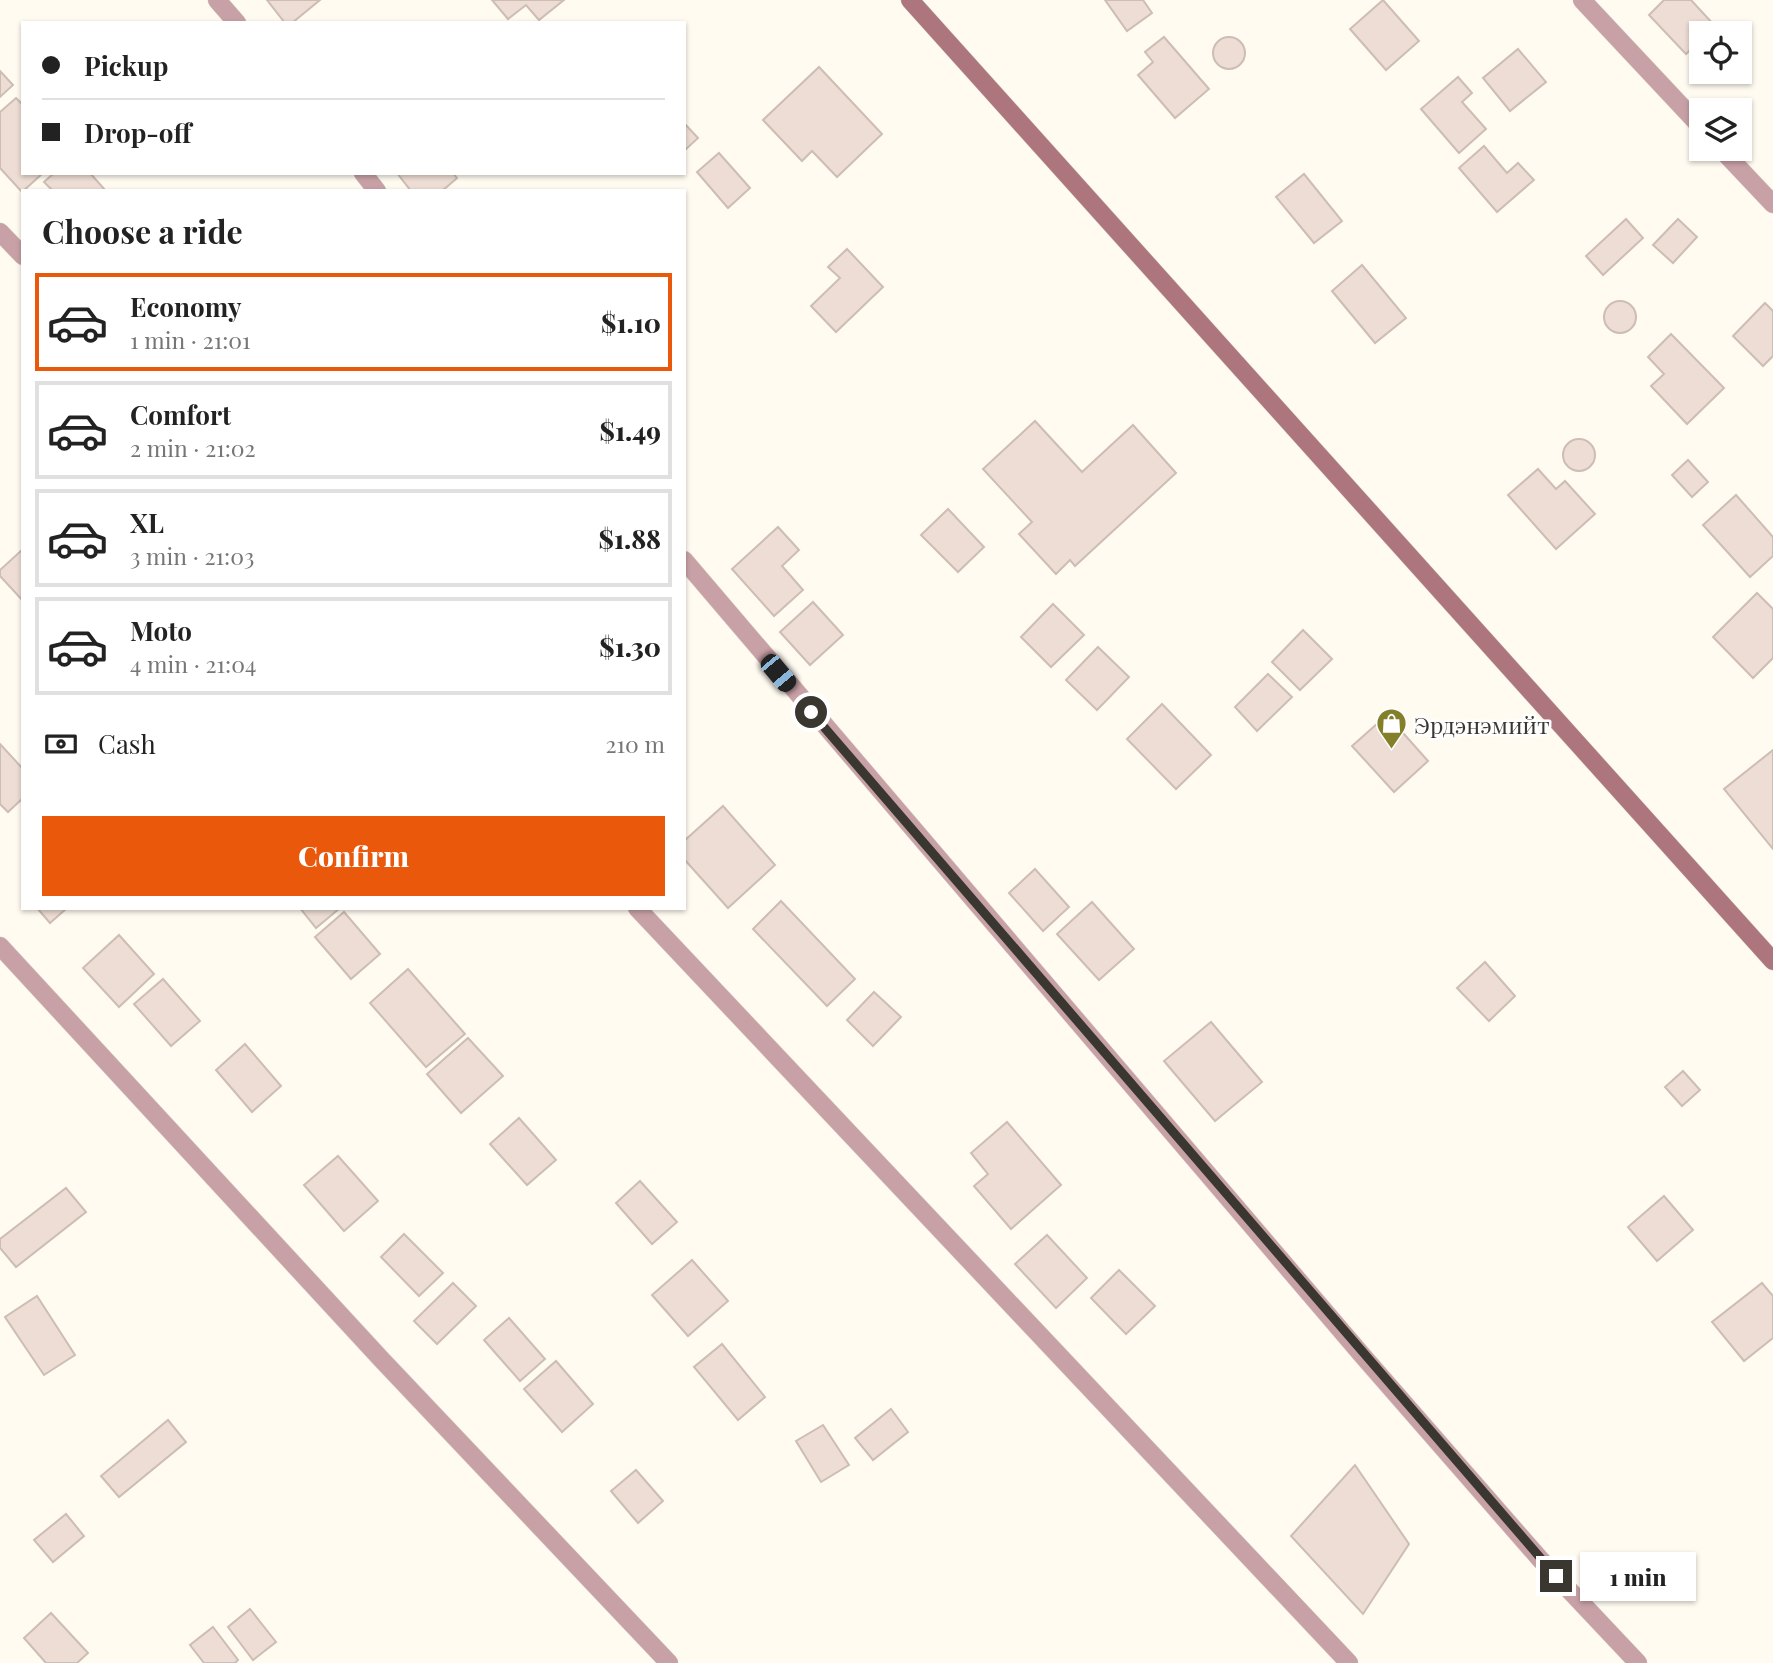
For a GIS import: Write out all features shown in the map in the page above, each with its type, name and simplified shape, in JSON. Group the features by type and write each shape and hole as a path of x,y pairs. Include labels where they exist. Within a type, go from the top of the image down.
{"street":[{"path":"217,0 235,21"},
{"path":"910,0 1773,961"},
{"path":"1583,0 1689,114"},
{"path":"1732,161 1773,204"},
{"path":"365,175 375,189"},
{"path":"0,232 21,254"},
{"path":"686,562 1362,1355 1540,1559 1638,1663"},
{"path":"639,910 1349,1663"},
{"path":"0,946 382,1360 669,1663"}],"building":[{"path":"267,0 320,0 294,21 283,21"},
{"path":"492,0 564,0 539,20 526,5 508,19"},
{"path":"1105,0 1143,0 1152,13 1127,31"},
{"path":"1383,0 1419,41 1386,70 1350,29"},
{"path":"1664,0 1691,0 1710,21 1689,21 1689,51 1686,54 1649,15"},
{"path":"1164,37 1209,89 1175,118 1138,75 1153,62 1145,52"},
{"path":"1229,37 1240,42 1245,53 1240,64 1229,69 1218,64 1213,53 1218,42"},
{"path":"1518,49 1546,82 1510,111 1483,78"},
{"path":"819,67 882,134 837,177 812,151 802,161 763,120"},
{"path":"0,71 13,85 0,97"},
{"path":"1458,77 1472,93 1462,102 1486,129 1459,153 1421,109"},
{"path":"16,98 21,103 21,175 41,175 21,191 0,168 0,112"},
{"path":"686,125 698,138 686,149"},
{"path":"1484,146 1507,173 1518,163 1534,180 1497,212 1459,168"},
{"path":"719,153 750,188 728,208 697,172"},
{"path":"1304,174 1342,221 1314,243 1276,197"},
{"path":"52,175 92,175 104,189 51,189 44,182"},
{"path":"399,175 455,175 457,178 444,189 409,189"},
{"path":"1626,219 1643,238 1603,275 1586,256"},
{"path":"1678,219 1697,237 1673,263 1653,245"},
{"path":"847,249 883,287 836,332 811,306 840,278 828,267"},
{"path":"1362,265 1406,318 1375,343 1332,291"},
{"path":"1620,301 1631,306 1636,317 1631,328 1620,333 1609,328 1604,317 1609,306"},
{"path":"1765,303 1773,311 1773,356 1763,366 1733,336"},
{"path":"1671,334 1724,388 1687,424 1651,386 1664,374 1648,357"},
{"path":"1035,421 1082,472 1133,425 1176,473 1075,566 1070,560 1056,574 1019,534 1032,522 983,469"},
{"path":"1579,439 1590,444 1595,455 1590,466 1579,471 1568,466 1563,455 1568,444"},
{"path":"1688,460 1708,482 1692,497 1672,475"},
{"path":"1538,469 1556,489 1565,481 1595,514 1556,549 1508,495"},
{"path":"1736,495 1773,537 1773,556 1750,577 1703,525"},
{"path":"948,509 984,547 958,572 921,535"},
{"path":"778,527 799,550 782,566 803,590 774,616 732,569"},
{"path":"21,551 21,599 0,576 0,570"},
{"path":"1757,593 1773,609 1773,658 1753,678 1713,637"},
{"path":"813,602 843,635 810,665 780,632"},
{"path":"1053,604 1084,635 1051,667 1021,637"},
{"path":"1303,630 1332,659 1300,690 1272,662"},
{"path":"1098,647 1129,677 1097,710 1066,680"},
{"path":"1268,674 1292,697 1257,731 1235,707"},
{"path":"1162,704 1211,755 1176,789 1127,739"},
{"path":"1387,715 1428,761 1394,792 1352,746"},
{"path":"0,744 21,767 21,800 8,812 0,804"},
{"path":"1773,750 1773,849 1724,789"},
{"path":"723,806 775,865 728,908 686,861 686,839"},
{"path":"1035,869 1069,907 1043,931 1009,893"},
{"path":"781,901 855,979 827,1006 753,929"},
{"path":"1092,902 1134,949 1099,980 1057,934"},
{"path":"39,910 65,910 50,923"},
{"path":"302,910 338,910 316,928"},
{"path":"344,912 380,954 351,979 315,937"},
{"path":"119,935 154,974 119,1007 83,968"},
{"path":"1485,962 1515,996 1489,1021 1457,988"},
{"path":"408,969 465,1034 426,1067 370,1003"},
{"path":"163,979 200,1021 171,1046 134,1004"},
{"path":"874,992 901,1017 873,1046 847,1020"},
{"path":"1211,1022 1262,1082 1215,1121 1164,1061"},
{"path":"468,1038 503,1076 461,1113 427,1074"},
{"path":"245,1044 281,1086 252,1112 216,1070"},
{"path":"1683,1071 1700,1090 1682,1106 1665,1087"},
{"path":"519,1118 556,1160 527,1185 490,1144"},
{"path":"1007,1122 1061,1185 1011,1229 974,1186 988,1174 971,1153"},
{"path":"338,1156 378,1201 344,1231 304,1185"},
{"path":"640,1181 677,1222 652,1244 616,1203"},
{"path":"66,1188 86,1212 16,1267 0,1248 0,1239"},
{"path":"1664,1196 1693,1230 1657,1261 1628,1227"},
{"path":"404,1234 443,1273 419,1296 381,1257"},
{"path":"1047,1235 1087,1278 1056,1308 1015,1264"},
{"path":"692,1260 728,1301 688,1336 652,1295"},
{"path":"1119,1270 1155,1306 1126,1334 1091,1298"},
{"path":"453,1283 476,1306 437,1344 414,1321"},
{"path":"1762,1283 1773,1296 1773,1338 1744,1361 1712,1322"},
{"path":"37,1296 75,1355 44,1375 5,1317"},
{"path":"509,1318 545,1359 520,1381 484,1340"},
{"path":"722,1344 765,1397 738,1420 694,1367"},
{"path":"556,1361 593,1404 562,1432 524,1389"},
{"path":"891,1409 908,1432 873,1460 855,1438"},
{"path":"168,1420 186,1442 119,1497 101,1476"},
{"path":"823,1425 849,1465 821,1482 796,1441"},
{"path":"1355,1465 1409,1544 1363,1614 1291,1536"},
{"path":"636,1470 663,1501 638,1523 611,1491"},
{"path":"66,1514 84,1536 53,1562 34,1540"},
{"path":"250,1609 276,1642 253,1660 228,1627"},
{"path":"51,1613 88,1653 77,1663 46,1663 24,1638"},
{"path":"213,1627 238,1660 235,1663 204,1663 190,1645"}],"place":[{"name":"Эрдэнэмийт","path":"1391,751"}],"route":[{"path":"811,712 984,909 1362,1355 1556,1576"}]}
